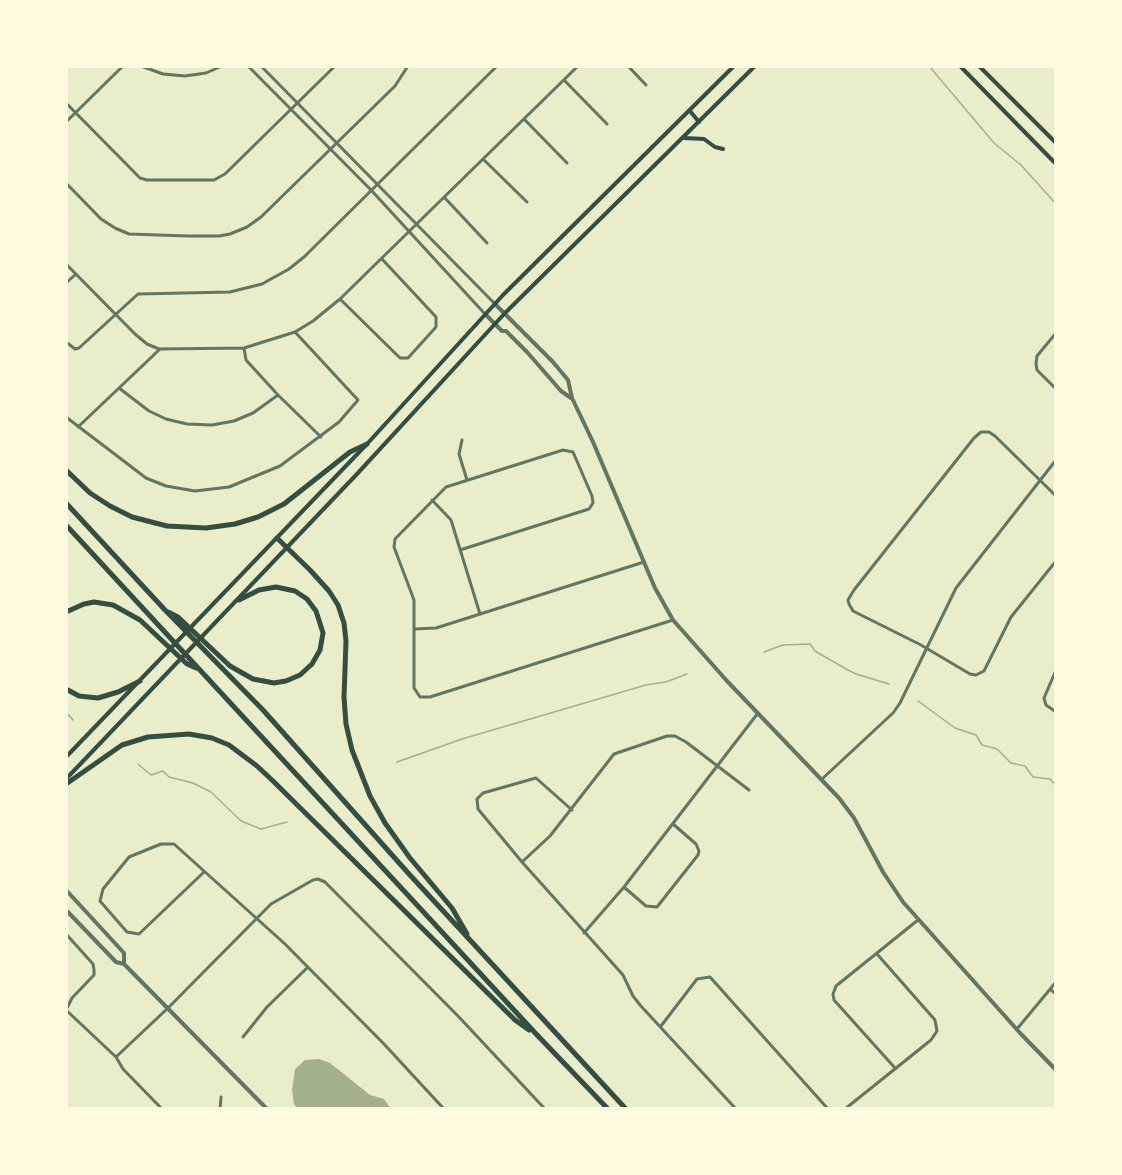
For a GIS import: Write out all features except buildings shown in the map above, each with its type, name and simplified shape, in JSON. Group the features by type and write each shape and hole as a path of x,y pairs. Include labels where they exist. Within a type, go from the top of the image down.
{"highway":[{"path":"66,470 90,492 110,506 132,517 167,526 206,528 235,524 258,517 284,504 350,452 367,444"},
{"path":"66,503 165,610 263,710 472,943 626,1109"},
{"path":"66,525 537,1036 608,1109"},
{"path":"277,538 329,591 341,614 346,641 344,697 346,723 361,777 385,823 410,858 452,908 472,943"},
{"path":"165,610 178,617 217,655 248,677 266,682 280,682 306,670 316,658 322,642 320,620 312,604 295,591 276,587 259,590 239,600"},
{"path":"66,612 94,602 113,605 140,620 187,664 199,669"},
{"path":"66,689 79,696 98,698 118,692 140,681"},
{"path":"66,784 122,746 148,737 189,734 212,738 229,746 257,766 515,1020 537,1036"}],"main road":[{"path":"66,757 367,444 485,314 734,66"},
{"path":"66,779 239,600 495,324 755,66"},
{"path":"960,66 1055,162"},
{"path":"979,66 1056,143"},
{"path":"690,111 699,122"},
{"path":"683,137 704,140 723,149"}],"street":[{"path":"66,122 123,66"},
{"path":"141,66 163,74 185,76 206,73 222,66"},
{"path":"248,66 370,190 502,332 506,331 561,391 572,398"},
{"path":"261,66 553,362 568,380 572,398 658,594 673,620 847,808 883,872 918,920 1056,1070"},
{"path":"66,103 140,178 210,180 222,176 335,66"},
{"path":"66,183 101,219 123,232 144,236 225,236 247,227 261,217 395,86 408,66"},
{"path":"66,342 75,349 79,348 138,294 230,292 247,289 276,277 304,257 497,66"},
{"path":"66,264 114,314 147,344 159,349 244,348 295,332 340,299 578,66"},
{"path":"628,66 646,85"},
{"path":"564,80 607,124"},
{"path":"524,119 567,163"},
{"path":"483,159 527,202"},
{"path":"444,197 487,243"},
{"path":"340,299 400,358 408,358 436,327 436,317 382,259"},
{"path":"66,283 76,274"},
{"path":"66,417 146,478 166,486 195,491 229,487 280,466 321,437 351,410 358,400 295,332"},
{"path":"1056,333 1037,356 1036,364 1037,370 1056,389"},
{"path":"244,348 246,360 321,437"},
{"path":"78,427 159,349"},
{"path":"119,388 149,411 166,419 187,424 212,425 234,421 253,413 278,395"},
{"path":"1056,496 994,436 989,432 979,434 850,596 849,604 853,611 926,648 970,674 981,674 1008,622 1056,561"},
{"path":"462,440 459,454 467,480"},
{"path":"460,550 586,511 593,500 575,454 567,450 446,487 395,539 394,543 413,596 414,688 420,696 427,697 673,620"},
{"path":"822,779 893,713 959,583 1056,460"},
{"path":"432,501 448,515 480,614"},
{"path":"414,629 436,628 644,562"},
{"path":"1056,670 1044,698 1046,705 1056,712"},
{"path":"584,933 624,887 758,713"},
{"path":"522,862 550,836 614,754 667,736 681,738 749,790"},
{"path":"572,810 536,777 479,796 477,800 478,809 522,862 623,975 633,996 736,1109"},
{"path":"624,887 646,906 653,908 659,906 699,851 696,844 673,824"},
{"path":"204,872 139,934 127,932 100,901 103,889 129,857 161,844 174,844 308,967 444,1109"},
{"path":"116,1057 277,899 318,879 325,882 458,1016 545,1109"},
{"path":"66,890 124,953 124,964"},
{"path":"66,910 116,962 124,964 267,1109"},
{"path":"895,1068 834,1000 833,994 836,986 918,920"},
{"path":"66,934 93,964 94,970 94,975 72,998 66,1010 116,1057 123,1069 162,1109"},
{"path":"845,1109 935,1036 937,1025 935,1020 877,954"},
{"path":"243,1036 267,1007 308,967"},
{"path":"661,1026 697,978 710,977 828,1109"},
{"path":"1017,1029 1056,982"},
{"path":"1050,989 1056,994"},
{"path":"220,1109 221,1097"}],"shaded area":[{"path":"319,1059 330,1063 370,1095 384,1099 391,1109 298,1109 294,1104 292,1090 295,1069 305,1060"}],"waterway":[{"path":"929,66 994,143 1021,165 1056,204"},
{"path":"764,652 783,645 810,644 815,651 846,669 889,684"},
{"path":"397,762 462,739 646,685 666,682 687,674"},
{"path":"918,701 955,728 976,735 982,745 997,749 1011,763 1025,766 1033,777 1050,779 1056,786"},
{"path":"66,712 73,720"},
{"path":"138,764 151,775 163,771 169,777 193,783 211,792 241,821 261,829 287,822"}]}
